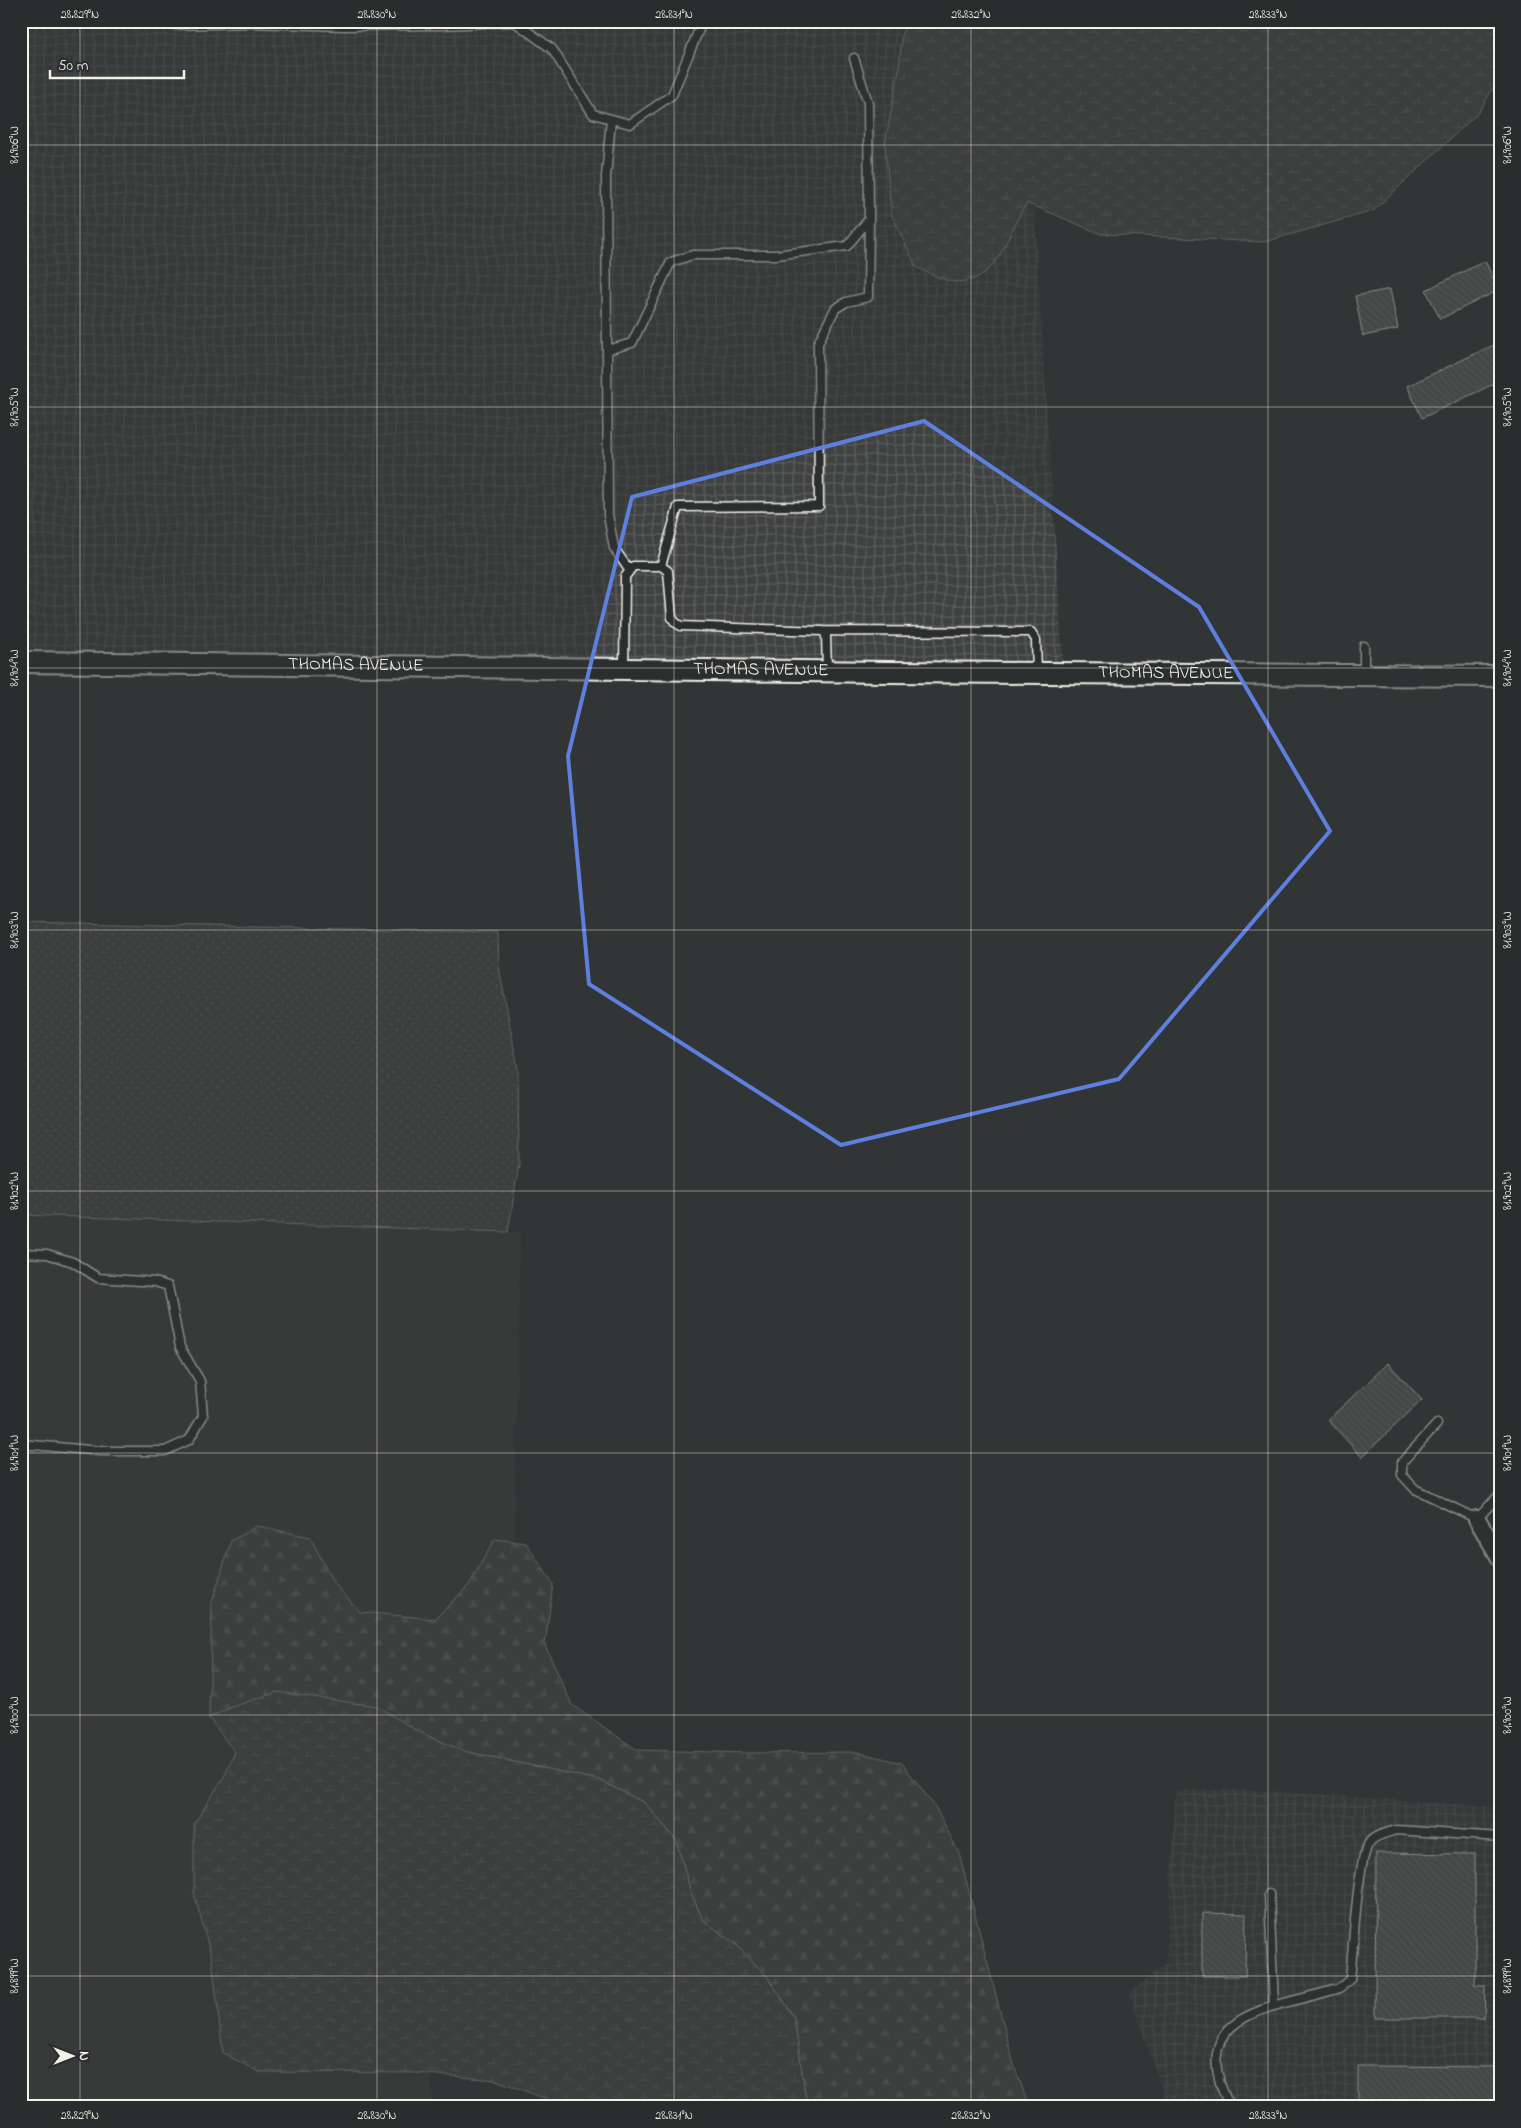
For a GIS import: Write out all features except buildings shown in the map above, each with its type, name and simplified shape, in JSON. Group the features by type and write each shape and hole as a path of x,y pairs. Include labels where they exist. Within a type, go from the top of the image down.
{"street":[{"name":"THOMAS AVENUE","path":"21,662 1037,674 1500,676"},
{"path":"1478,1518 1500,1558"}],"lane":[{"path":"159,21 175,25 289,23 422,26 516,22 552,49 593,114 630,124 672,95 700,27 700,21"},
{"path":"661,566 678,507 819,506 818,343 835,309 846,302 868,297 868,102 854,58"},
{"path":"611,119 606,177 608,515 614,548 629,570"},
{"path":"608,350 632,343 671,262 693,254 776,255 847,246 869,219"},
{"path":"624,669 625,577 633,566 661,566 668,571 672,618 676,624 682,626 823,630 1032,632 1036,640 1037,674"},
{"path":"823,630 826,635 827,672"},
{"path":"1364,646 1364,676"},
{"path":"21,1253 46,1254 73,1262 98,1278 155,1282 168,1286 180,1347 200,1381 203,1416 189,1440 165,1451 102,1451 21,1444"},
{"path":"1437,1424 1402,1462 1402,1475 1415,1489 1478,1518 1500,1494"},
{"path":"1230,2107 1219,2086 1216,2072 1220,2038 1228,2028 1240,2020 1274,2006 1340,1988 1350,1979 1361,1875 1365,1852 1370,1841 1381,1834 1396,1830 1500,1837"},
{"path":"1269,1894 1274,2006"}],"highlighted area":[{"path":"924,421 1199,607 1330,831 1119,1079 841,1145 589,984 568,756 632,497"}],"shaded area":[{"path":"21,21 907,21 907,25 902,33 899,69 1014,224 1026,203 1034,207 1063,664 21,653"},
{"path":"21,1215 520,1232 514,1541 495,1539 469,1585 435,1619 360,1612 333,1582 310,1537 209,1718 235,1752 225,1775 194,1824 194,1893 212,1959 223,2053 259,2072 431,2075 432,2107 21,2107"},
{"path":"1176,1790 1254,1790 1500,1807 1500,2107 1168,2107 1129,1993 1166,1963"}],"green space":[{"path":"907,21 1500,21 1500,76 1479,112 1373,211 1264,242 1101,234 1027,203 993,265 983,274 971,280 952,282 916,267 891,213 885,144 899,69 902,33 907,25"},
{"path":"21,922 498,932 499,967 518,1069 519,1164 508,1232 21,1215"},
{"path":"257,1526 310,1537 333,1582 360,1612 435,1619 469,1585 495,1539 526,1543 553,1584 545,1645 572,1705 637,1750 750,1753 856,1752 902,1763 936,1808 959,1853 1014,2065 1029,2107 807,2107 794,2017 767,1976 733,1942 703,1920 691,1893 676,1840 645,1803 599,1780 463,1751 421,1733 232,1707 209,1718 212,1602 231,1541"},
{"path":"277,1692 376,1706 421,1733 463,1751 599,1780 645,1803 676,1840 691,1893 703,1920 733,1942 767,1976 794,2017 807,2107 568,2107 496,2080 416,2073 259,2072 223,2053 212,1959 194,1893 194,1824 225,1775 235,1752 209,1718 232,1707"}]}
